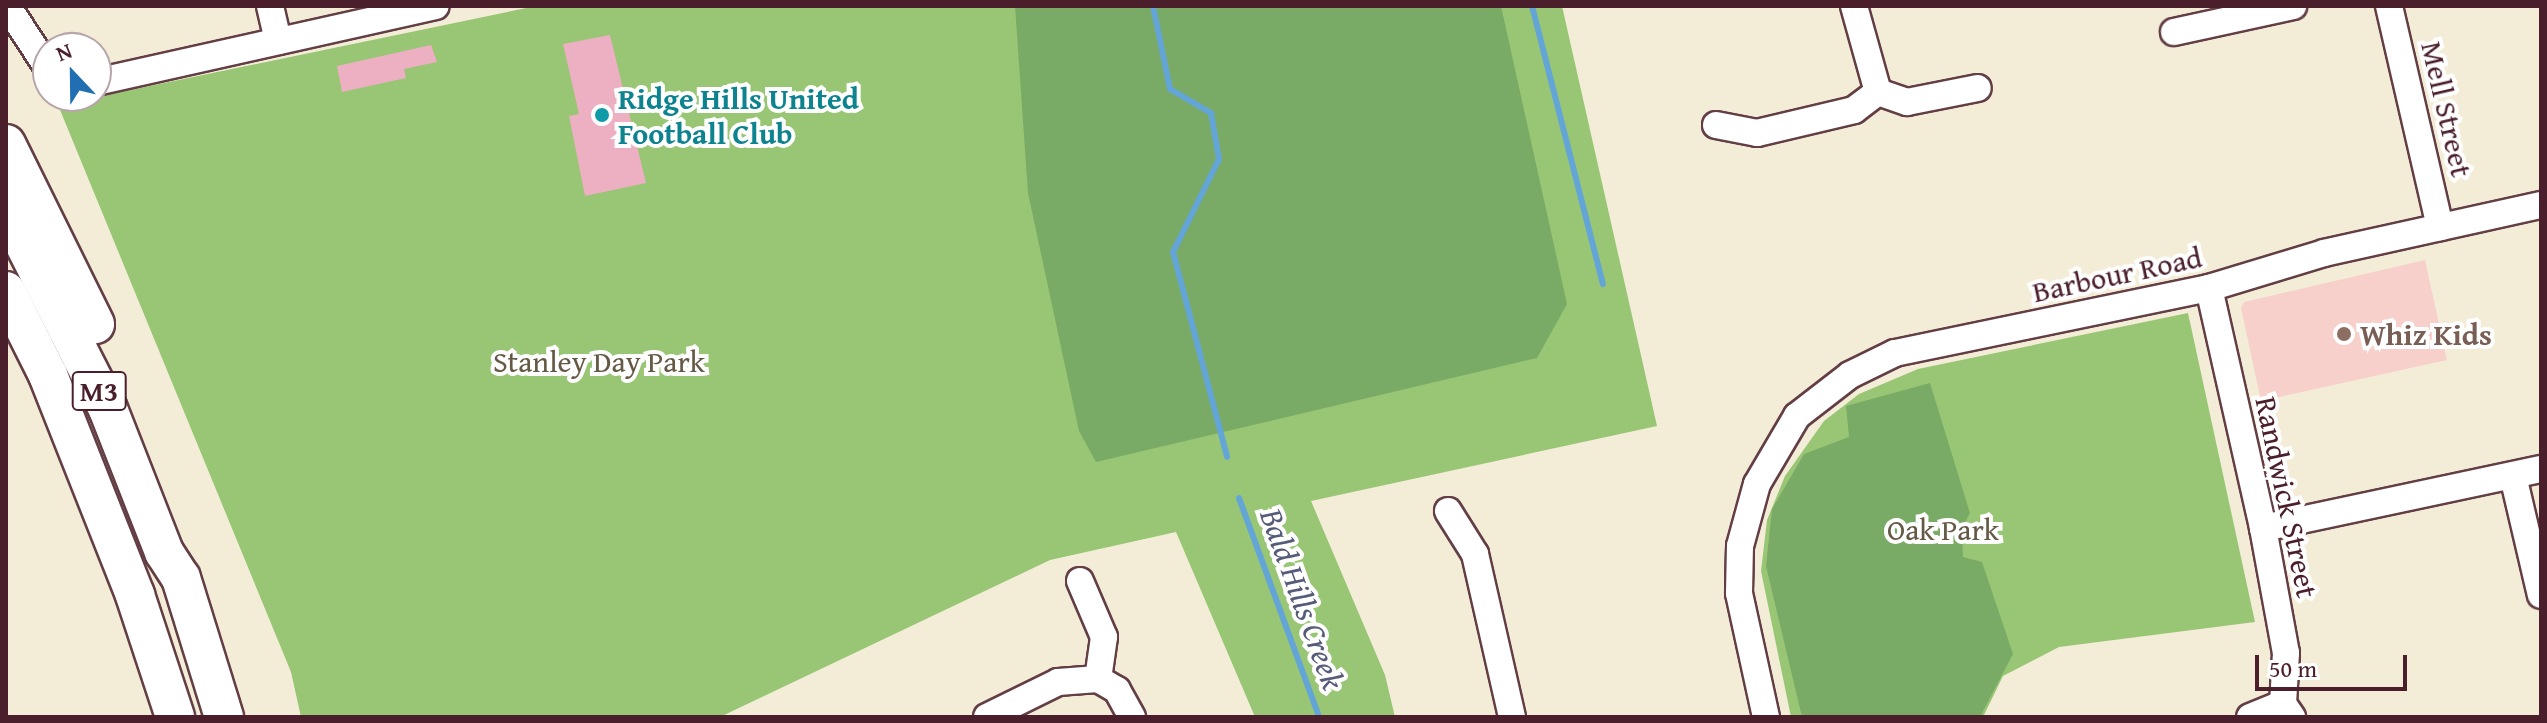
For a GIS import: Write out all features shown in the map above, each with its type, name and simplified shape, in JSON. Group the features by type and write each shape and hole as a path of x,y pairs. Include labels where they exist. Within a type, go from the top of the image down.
{"highway":[{"path":"6,144 122,386 180,549 181,578"},
{"name":"M3","path":"6,208 108,409 164,552 181,578 224,717"},
{"name":"M3","path":"6,291 48,375 135,595 175,717"},
{"path":"6,335 51,421 68,430"}],"street":[{"path":"7,6 32,44"},
{"path":"270,6 278,41"},
{"path":"112,78 436,6"},
{"path":"1854,6 1878,92"},
{"path":"2174,32 2265,9 2293,6"},
{"name":"Mell Street","path":"2389,6 2440,227"},
{"path":"1878,92 1907,102 1978,88"},
{"path":"1716,125 1757,133 1854,110 1878,92"},
{"name":"Barbour Road","path":"1766,717 1739,593 1740,546 1757,484 1797,416 1850,375 1883,358 2209,288 2440,227 2541,205"},
{"name":"Randwick Street","path":"2209,288 2263,528 2286,653 2288,711"},
{"path":"2263,528 2541,469"},
{"path":"2513,476 2541,595"},
{"path":"1448,511 1475,554 1512,717"},
{"path":"1080,581 1104,637 1098,679"},
{"path":"987,717 1058,682 1098,679 1117,690 1132,717"},
{"path":"2250,717 2288,711"}],"shaded area":[{"name":"Whiz Kids","path":"2425,260 2447,360 2261,401 2241,308 2244,302"}],"green space":[{"name":"Stanley Day Park","path":"536,6 1562,6 1657,426 1311,501 1385,675 1395,717 1255,717 1176,532 1050,560 720,717 301,717 291,672 61,112 112,112 112,94"},
{"path":"1015,6 1501,6 1567,304 1537,358 1096,462 1079,431 1028,193"},
{"name":"Oak Park","path":"2188,313 2255,622 2059,647 2003,676 1983,717 1791,717 1761,571 1767,520 1785,476 1824,421 1859,394 1918,369"},
{"path":"1930,383 1970,513 1962,528 1963,557 1982,562 2013,654 1980,717 1802,717 1766,566 1772,509 1804,454 1849,437 1846,406"}],"building":[{"name":"Ridge Hills United Football Club","path":"610,35 646,183 585,196 569,116 579,114 563,44"},
{"path":"431,45 437,62 404,69 406,78 342,92 337,66"}],"waterway":[{"name":"Bald Hills Creek","path":"1153,6 1170,89 1211,113 1219,159 1173,252 1227,457"},
{"path":"1532,6 1603,284"},
{"name":"Bald Hills Creek","path":"1239,498 1319,717"}],"place":[{"name":"Ridge Hills United Football Club","path":"602,115"},
{"name":"Whiz Kids","path":"2344,334"}]}
